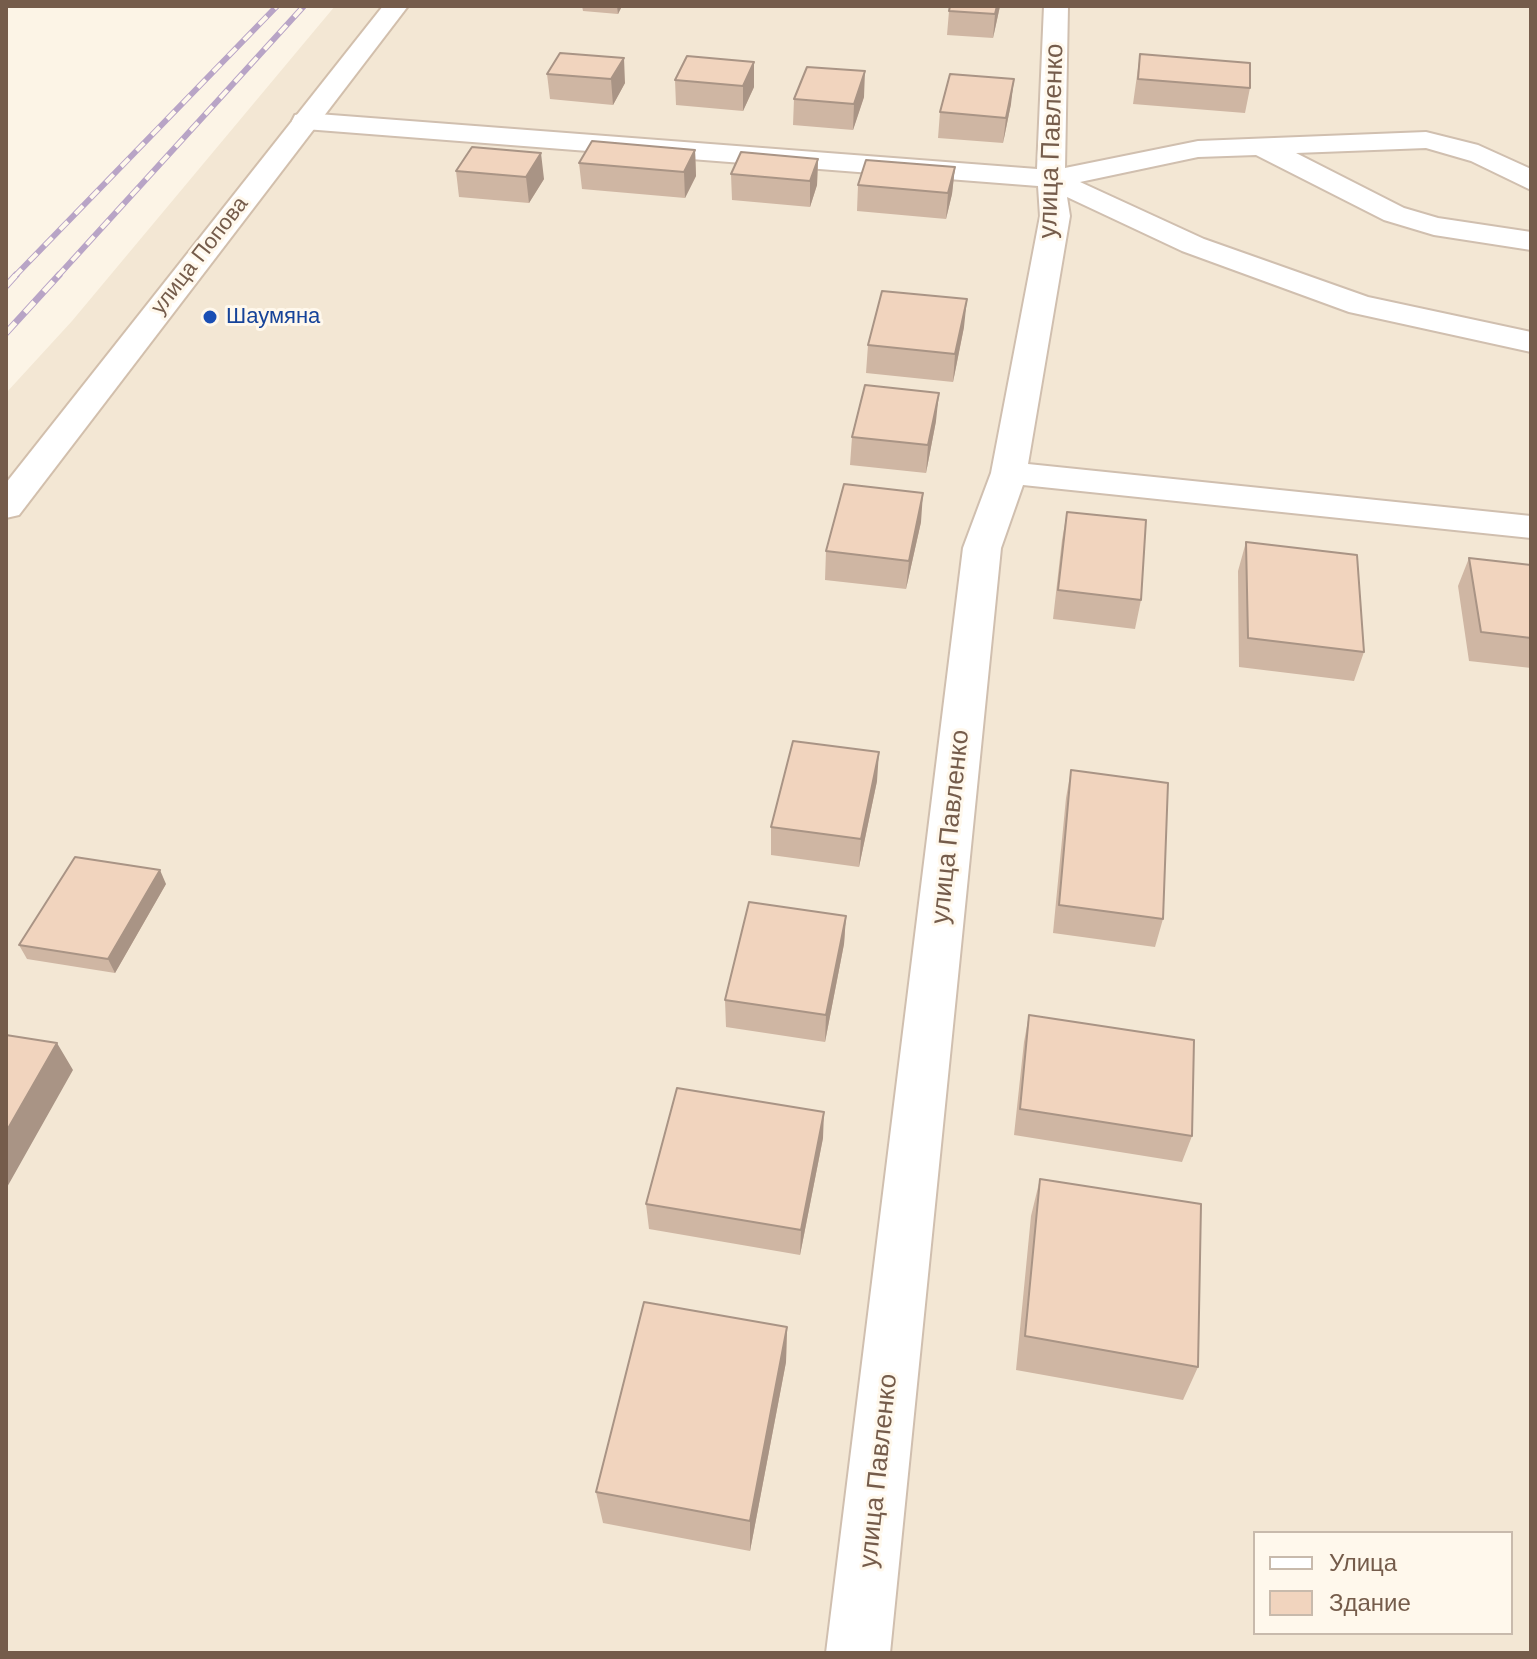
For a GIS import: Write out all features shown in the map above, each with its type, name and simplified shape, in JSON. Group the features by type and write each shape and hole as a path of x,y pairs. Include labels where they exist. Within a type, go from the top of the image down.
{"street":[{"name":"улица Попова","path":"6,507 396,6"},
{"name":"улица Павленко","path":"858,1653 982,548 1009,473 1055,216 1051,179 1056,6"},
{"path":"305,121 1051,179 1198,149 1426,140 1463,147 1502,163 1531,181"},
{"path":"1259,145 1394,214 1434,226 1531,241"},
{"path":"1051,179 1193,245 1360,305 1531,342"},
{"path":"1009,473 1531,527"}],"shaded area":[{"path":"335,6 1531,6 1531,1653 6,1653 6,393 72,321"}],"building":[{"path":"950,6 997,6 995,14 949,11"},
{"path":"560,53 624,58 611,79 547,74"},
{"path":"1140,54 1250,63 1250,88 1138,79"},
{"path":"687,56 754,62 743,86 675,80"},
{"path":"807,67 865,71 854,104 794,99"},
{"path":"950,74 1014,79 1006,118 940,112"},
{"path":"592,141 695,150 684,172 579,163"},
{"path":"472,147 541,153 526,177 456,171"},
{"path":"741,152 818,159 810,181 731,174"},
{"path":"866,160 955,167 948,193 858,185"},
{"path":"882,291 967,299 955,354 868,345"},
{"path":"865,385 939,393 928,445 852,437"},
{"path":"844,484 923,493 909,561 826,551"},
{"path":"1067,512 1146,520 1141,600 1058,590"},
{"path":"1246,542 1357,555 1364,652 1248,638"},
{"path":"1469,558 1531,565 1531,638 1481,632"},
{"path":"793,741 879,752 861,839 771,827"},
{"path":"1071,770 1168,783 1163,919 1059,905"},
{"path":"75,857 160,870 108,959 19,945"},
{"path":"749,902 846,916 826,1015 725,1000"},
{"path":"1029,1015 1194,1040 1192,1136 1020,1109"},
{"path":"6,1035 57,1043 6,1132"},
{"path":"677,1088 824,1112 801,1230 646,1204"},
{"path":"1040,1179 1201,1204 1198,1367 1025,1336"},
{"path":"644,1302 787,1327 750,1521 596,1492"}],"railway":[{"path":"14,277 277,6"},
{"path":"57,277 304,6"},
{"path":"6,286 16,275"},
{"path":"6,333 59,275"}],"place":[{"name":"Шаумяна","path":"210,317"}]}
